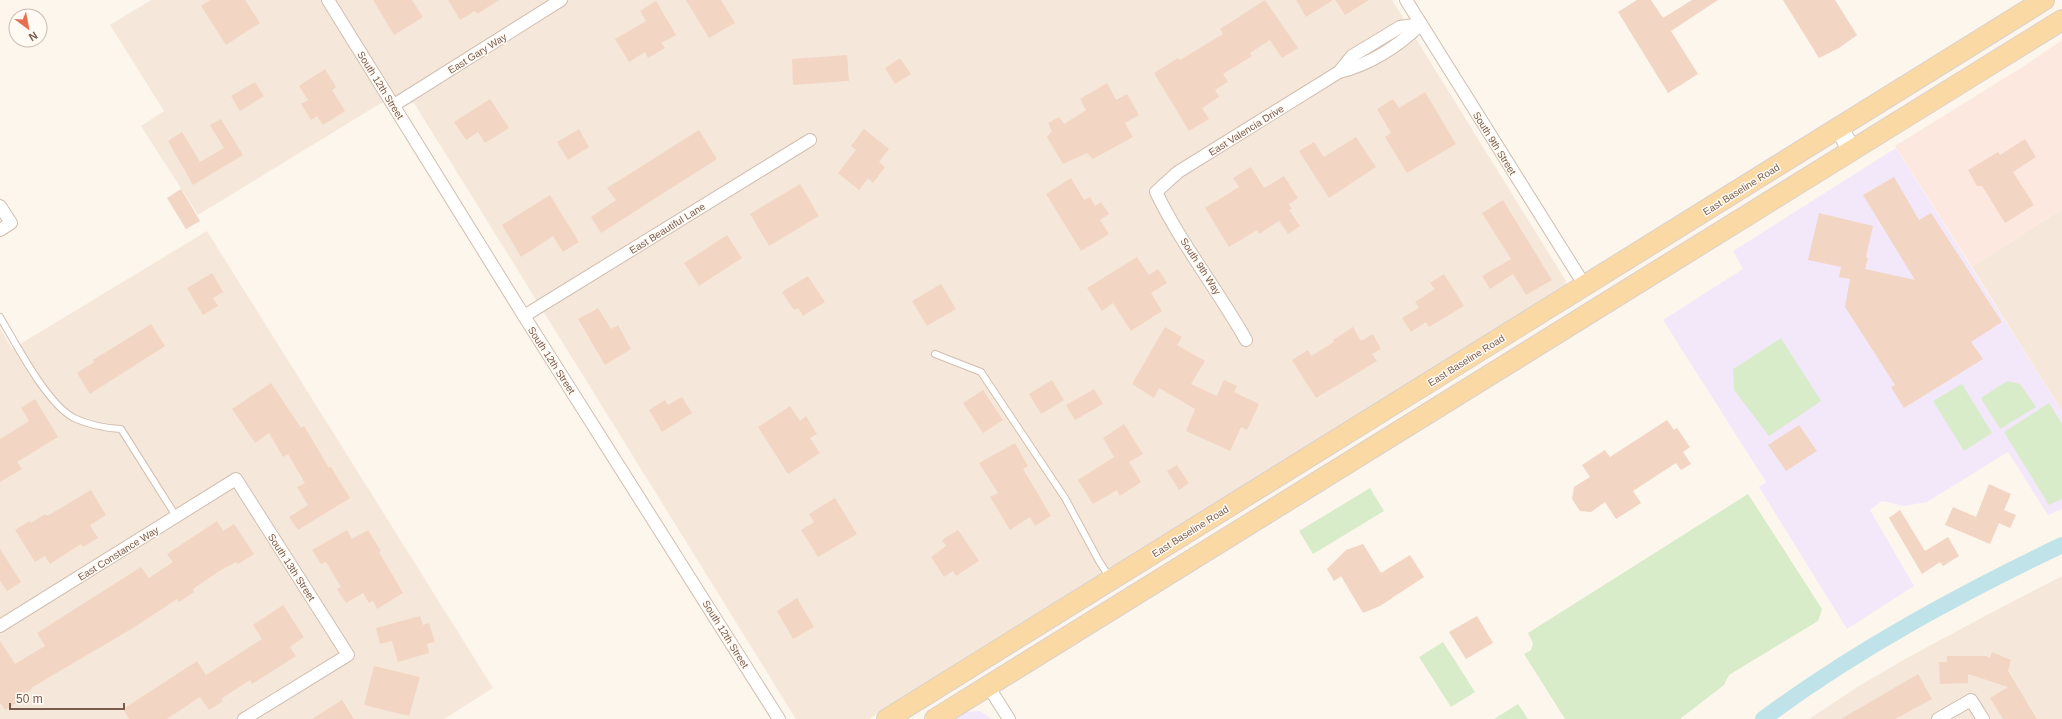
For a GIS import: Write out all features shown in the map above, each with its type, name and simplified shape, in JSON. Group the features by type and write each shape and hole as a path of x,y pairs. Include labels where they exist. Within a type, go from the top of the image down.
{"main road":[{"name":"East Baseline Road","path":"887,719 2044,0"},
{"path":"935,719 2062,20"},
{"path":"1839,128 1852,150"},
{"path":"1585,286 1598,309"},
{"path":"1256,490 1270,512"},
{"path":"975,663 988,686"}],"street":[{"name":"South 12th Street","path":"328,0 524,316 779,719"},
{"name":"East Gary Way","path":"394,105 561,0"},
{"name":"South 9th Street","path":"1406,0 1585,286"},
{"name":"East Valencia Drive","path":"1156,192 1178,172 1339,72 1352,56 1400,26 1421,24"},
{"name":"East Beautiful Lane","path":"524,316 810,140"},
{"name":"South 9th Way","path":"1156,192 1167,214 1228,309 1246,340"},
{"path":"0,206 11,223 0,230"},
{"name":"East Constance Way","path":"0,626 236,479"},
{"name":"South 13th Street","path":"236,479 348,655 244,719"},
{"path":"988,686 1009,719"},
{"path":"1938,719 1971,700 1983,719"}],"lane":[{"path":"0,317 43,386 59,406 73,417 93,426 121,429 176,516"},
{"path":"935,354 981,372 1065,498 1099,561 1111,579"}],"shaded area":[{"path":"151,0 1392,0 1566,281 1564,289 869,719 796,719 414,103 381,103 198,215 141,126 164,111 110,25"},
{"path":"2062,40 2062,209 1972,267 1895,146 2024,66"},
{"path":"1896,148 2062,411 2062,509 2048,515 2008,452 1927,502 1904,506 1882,501 1870,510 1914,586 1847,629 1759,487 1766,482 1663,320 1743,269 1733,251"},
{"path":"2062,209 2062,411 1972,267"},
{"path":"207,231 493,688 444,719 0,719 0,328 12,349"},
{"path":"2062,576 2062,719 1809,719 1859,686 1905,659"},
{"path":"980,711 992,719 954,719 965,712"}],"green space":[{"path":"1781,338 1821,401 1769,436 1734,390 1733,369"},
{"path":"2007,381 2020,384 2036,407 2000,429 1981,398"},
{"path":"1962,384 1992,433 1964,451 1933,401"},
{"path":"2049,403 2062,424 2062,499 2049,505 2004,432"},
{"path":"1370,488 1384,511 1313,554 1299,531"},
{"path":"1748,494 1822,609 1818,621 1729,675 1724,685 1680,719 1565,719 1524,654 1531,650 1533,643 1528,633"},
{"path":"1443,642 1475,692 1451,707 1419,657"},
{"path":"1518,704 1528,719 1494,719"}],"building":[{"path":"210,0 245,0 260,23 226,45 201,6"},
{"path":"373,0 412,0 423,17 394,35"},
{"path":"448,0 499,0 477,14 475,11 460,20"},
{"path":"686,0 721,0 735,23 709,38"},
{"path":"1265,0 1298,48 1282,58 1270,40 1250,53 1252,56 1223,74 1228,82 1215,90 1219,97 1202,108 1209,119 1189,131 1154,73 1178,58 1180,60 1223,34 1220,29"},
{"path":"1296,0 1333,0 1306,17"},
{"path":"1335,0 1369,0 1345,15"},
{"path":"1637,0 1651,0 1663,18 1692,0 1718,0 1671,31 1698,74 1668,93 1618,12"},
{"path":"1783,0 1835,0 1857,35 1839,48 1819,58"},
{"path":"656,1 676,35 661,43 665,48 648,58 645,52 629,62 615,39 646,21 640,11"},
{"path":"847,55 849,81 793,85 792,59"},
{"path":"900,58 911,74 895,84 885,68"},
{"path":"325,69 336,87 332,90 345,111 323,125 317,116 311,120 301,104 308,100 299,86"},
{"path":"255,82 264,96 240,111 231,96"},
{"path":"1107,83 1116,100 1127,94 1139,115 1125,123 1133,137 1093,159 1087,153 1063,164 1047,137 1052,131 1048,123 1059,117 1064,124 1086,110 1080,99"},
{"path":"1425,92 1456,144 1407,173 1385,137 1391,133 1377,109 1393,99 1399,108"},
{"path":"490,99 509,128 485,143 478,132 466,140 454,122"},
{"path":"221,119 243,155 193,185 168,141 182,132 200,162 224,148 210,125"},
{"path":"579,129 589,147 568,160 557,142"},
{"path":"864,129 889,149 879,162 885,167 873,183 868,178 859,190 838,173 856,150 851,146"},
{"path":"699,130 717,159 601,233 591,217 616,200 607,188"},
{"path":"1356,137 1376,167 1329,198 1299,151 1314,142 1324,157"},
{"path":"2025,139 2036,157 2013,172 2034,205 2005,223 1982,186 1977,186 1968,170 1998,152 2000,155"},
{"path":"1251,167 1264,188 1284,176 1298,198 1289,204 1292,209 1289,210 1300,226 1288,234 1279,221 1259,234 1257,230 1229,247 1205,208 1239,187 1233,178"},
{"path":"1894,177 1919,220 1931,213 2002,322 1971,342 1983,359 1904,408 1891,387 1895,385 1845,307 1850,279 1839,277 1841,267 1808,260 1819,213 1873,226 1866,257 1868,258 1865,269 1915,280 1863,195"},
{"path":"1071,178 1084,200 1090,197 1095,206 1101,202 1109,214 1100,220 1109,234 1081,251 1046,194"},
{"path":"800,184 819,216 769,246 750,214"},
{"path":"181,189 200,221 186,229 167,198"},
{"path":"550,195 579,242 563,252 553,236 521,257 502,225"},
{"path":"1503,200 1552,280 1526,295 1513,274 1490,289 1482,276 1511,259 1482,213"},
{"path":"727,235 742,258 699,286 684,263"},
{"path":"1137,257 1149,275 1158,269 1167,283 1151,293 1162,311 1131,331 1113,303 1102,311 1087,288"},
{"path":"212,273 223,292 213,298 218,306 203,315 187,288"},
{"path":"1444,274 1464,306 1429,327 1426,322 1411,332 1402,318 1419,308 1415,302 1435,289 1430,283"},
{"path":"808,276 825,302 803,316 798,308 794,310 782,292"},
{"path":"941,284 956,309 927,326 912,301"},
{"path":"598,308 611,329 618,325 631,349 605,365 578,319"},
{"path":"151,324 165,346 90,394 77,373 94,362 93,360"},
{"path":"1165,327 1182,337 1177,345 1205,361 1191,384 1217,396 1224,380 1237,386 1234,392 1259,404 1247,430 1241,427 1230,451 1186,431 1195,409 1159,388 1154,398 1132,384"},
{"path":"1353,327 1361,341 1373,334 1381,349 1372,354 1377,361 1316,398 1292,360 1308,350 1311,356 1334,342 1333,340"},
{"path":"1052,380 1064,400 1041,414 1029,394"},
{"path":"271,383 301,428 304,426 329,468 331,467 350,498 298,530 289,517 308,505 297,487 305,483 288,454 283,457 269,433 255,443 232,409"},
{"path":"1094,389 1103,404 1075,420 1066,405"},
{"path":"983,390 1003,420 983,433 963,403"},
{"path":"682,397 692,413 662,432 649,410 665,400 668,405"},
{"path":"35,399 58,437 17,462 22,469 0,482 0,439 29,421 21,408"},
{"path":"790,406 800,421 806,416 817,434 810,438 820,453 788,474 758,427"},
{"path":"1667,420 1674,430 1677,428 1690,447 1683,452 1691,464 1681,470 1676,463 1633,491 1641,503 1616,519 1605,502 1591,512 1580,511 1572,499 1574,487 1590,477 1582,465 1605,450 1610,457"},
{"path":"1124,424 1143,454 1129,462 1141,482 1120,496 1117,490 1093,504 1078,480 1114,457 1103,438"},
{"path":"1799,425 1817,451 1786,471 1768,445"},
{"path":"1015,443 1028,466 1023,469 1051,516 1035,526 1030,517 1010,530 990,497 998,493 979,463"},
{"path":"1177,465 1189,483 1179,490 1167,471"},
{"path":"1989,484 2011,494 2004,510 2016,515 2010,528 1999,523 1990,544 1945,525 1953,507 1976,517"},
{"path":"91,490 106,515 90,525 98,538 83,547 81,544 50,564 45,556 35,562 15,530 29,521 31,523 45,514 47,516"},
{"path":"835,498 857,534 818,557 801,530 814,522 809,514"},
{"path":"1900,510 1925,551 1948,537 1959,556 1943,566 1940,562 1922,574 1889,518"},
{"path":"217,521 223,531 234,524 254,554 238,564 236,562 221,570 193,589 194,592 179,602 177,599 133,628 31,688 32,689 16,699 18,702 5,710 0,703 0,641 15,664 45,646 37,633 141,567 149,578 173,562 167,554"},
{"path":"347,530 352,539 368,530 403,593 377,609 373,601 369,603 363,593 346,603 337,589 341,587 326,562 321,564 312,550"},
{"path":"958,530 979,561 956,576 953,571 944,577 931,557 946,546 942,540"},
{"path":"1363,544 1381,573 1410,555 1424,577 1380,606 1363,613 1341,576 1334,581 1327,569 1346,550"},
{"path":"0,549 21,582 7,591 0,581"},
{"path":"797,598 814,627 793,639 777,611"},
{"path":"283,605 304,637 290,647 296,656 252,684 250,680 221,699 223,701 209,710 200,697 167,719 129,719 123,709 197,661 206,675 262,639 253,625"},
{"path":"420,616 423,625 429,623 435,642 427,644 429,653 398,662 392,641 380,644 376,628"},
{"path":"1477,616 1493,643 1466,659 1449,632"},
{"path":"1992,652 2011,660 2008,671 2037,719 2003,719 1990,698 2008,687 1968,674 1968,683 1940,684 1939,662 1947,662 1947,656 1986,656 1990,658"},
{"path":"374,666 420,677 409,716 364,705"},
{"path":"1918,674 1932,699 1895,719 1841,719"},
{"path":"342,700 354,719 312,719"}],"waterway":[{"path":"1763,719 1834,670 1908,625 1984,584 2062,545"}]}
